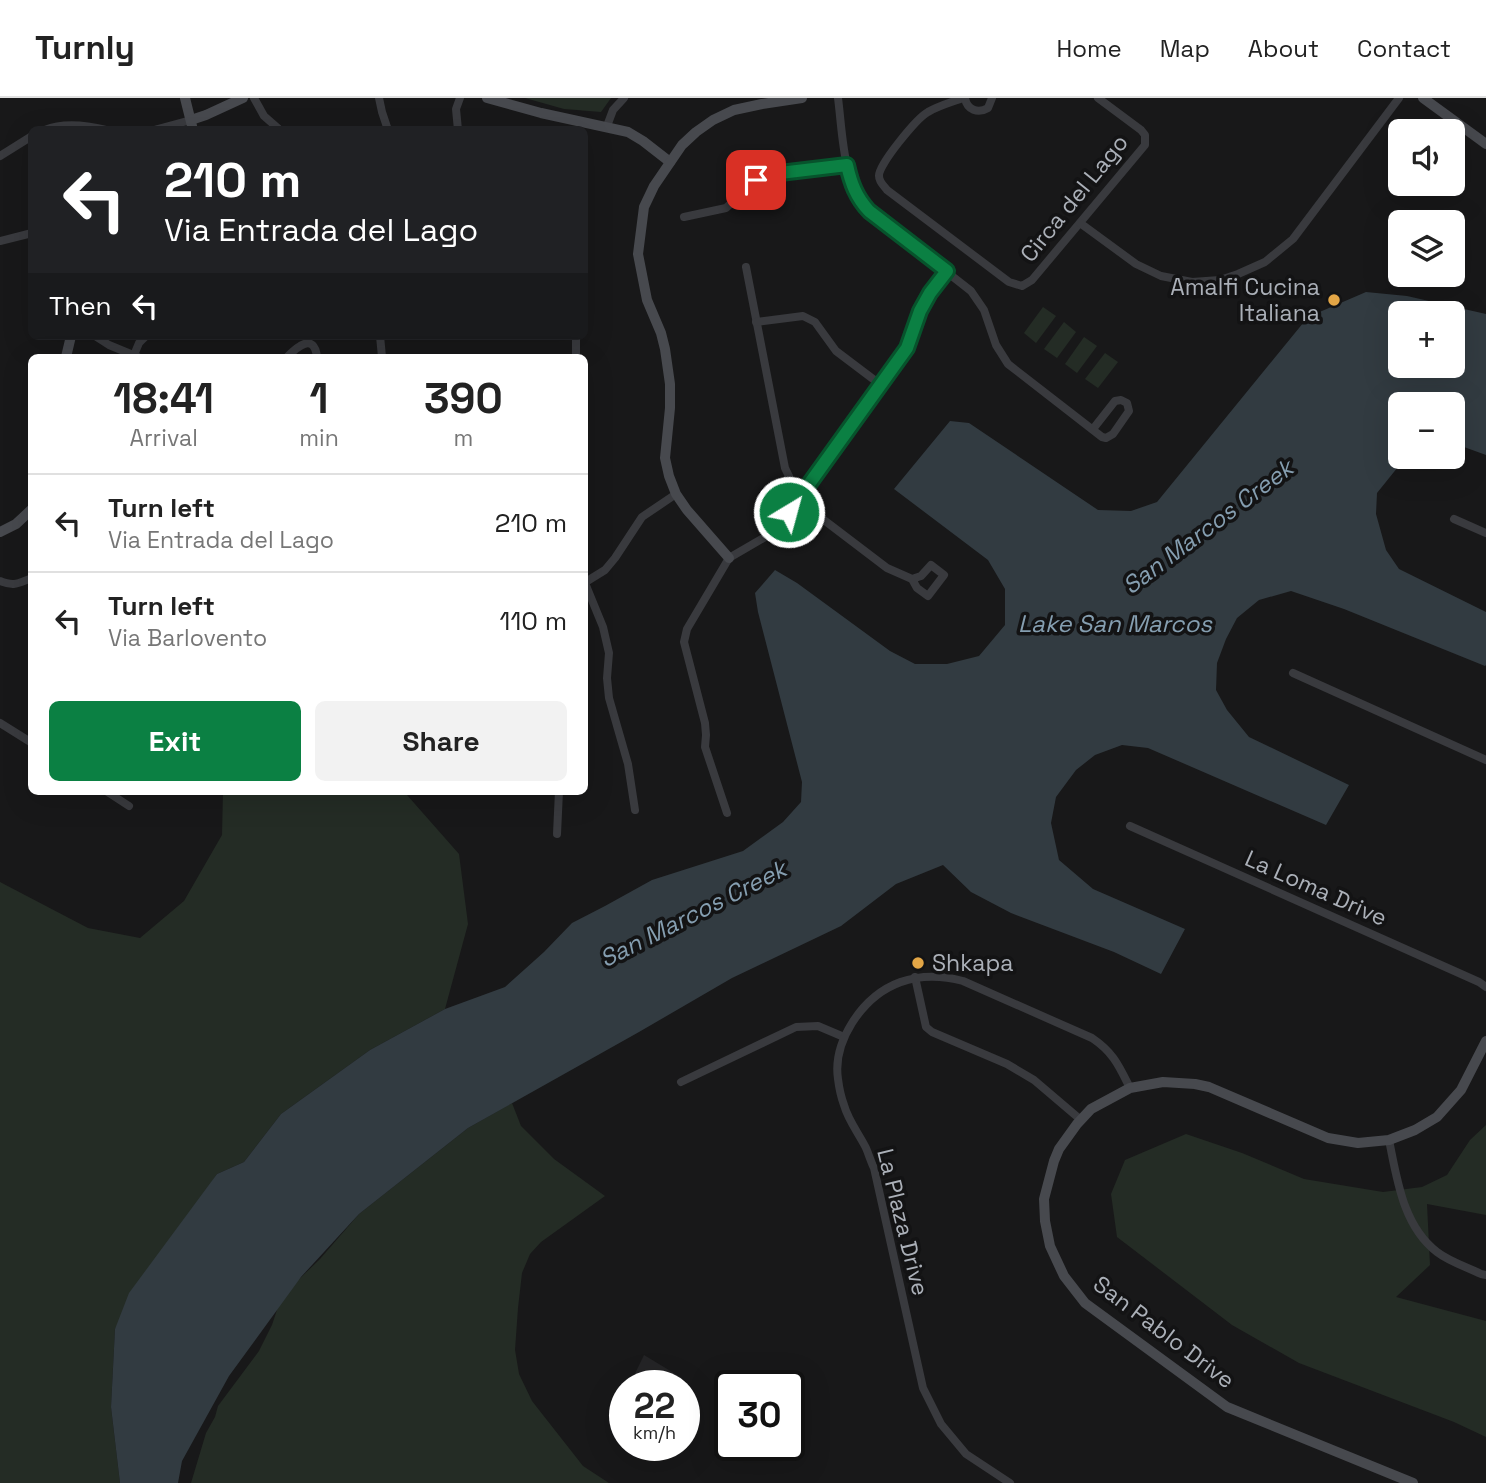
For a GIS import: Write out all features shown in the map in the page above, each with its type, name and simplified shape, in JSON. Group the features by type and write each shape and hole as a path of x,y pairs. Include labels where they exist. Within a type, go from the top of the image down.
{"street":[{"path":"185,98 192,125 243,98"},
{"path":"254,98 264,116 275,126"},
{"path":"379,98 387,126"},
{"path":"458,126 456,109 460,98"},
{"path":"486,98 628,132 670,162"},
{"path":"607,126 613,110 624,98"},
{"path":"729,558 687,510 676,494 669,476 665,457 670,384 665,349 647,300 638,254 644,207 648,195 682,145 713,120 734,110 802,98"},
{"path":"838,98 847,165 851,183 861,202 971,291 984,310 996,345 1008,364 1102,437 1113,434 1129,411 1127,403 1115,401 1093,429"},
{"name":"Circa del Lago","path":"992,98 988,108 980,111 971,109 964,98 928,112 918,119 881,166 878,175 887,190 1009,282 1022,286 1032,280 1146,145 1145,135 1141,130 1098,98"},
{"path":"1080,223 1136,264 1162,276 1192,282 1220,280 1238,274 1265,261 1293,239 1399,98"},
{"path":"1423,98 1486,144"},
{"path":"65,126 89,126"},
{"path":"0,156 28,138"},
{"path":"684,217 726,208 756,180 780,173 847,165"},
{"path":"0,241 28,234"},
{"path":"746,267 785,468 799,497 816,514 887,568 912,579"},
{"path":"727,813 705,747 705,723 684,642 687,629 729,558 767,536 778,526 881,385 907,348 920,311 947,271"},
{"path":"756,322 803,316 815,321 836,351 881,385"},
{"path":"101,340 131,354"},
{"path":"290,354 299,345 310,344 316,349 317,354"},
{"path":"588,581 605,570 642,517 676,494"},
{"path":"0,531 16,524 28,513"},
{"path":"1454,519 1486,533"},
{"path":"0,581 16,585 28,580"},
{"path":"588,590 603,627 609,653 609,698 628,764 635,810"},
{"path":"1293,673 1486,760"},
{"path":"0,723 28,740"},
{"path":"112,795 129,806"},
{"path":"556,834 559,795"},
{"name":"La Loma Drive","path":"1130,826 1486,987"},
{"name":"La Plaza Drive","path":"1010,1483 966,1454 941,1424 923,1388 874,1168 867,1149 844,1107 837,1076 844,1037 861,1008 880,992 898,982 915,978 949,977 1092,1038 1116,1059 1130,1088"},
{"path":"915,978 926,1027 1007,1064 1034,1080 1081,1120"},
{"path":"681,1082 796,1027 818,1026 844,1037"},
{"name":"San Pablo Drive","path":"1413,1483 1227,1406 1085,1303 1064,1276 1050,1246 1044,1200 1059,1149 1081,1120 1091,1109 1130,1088 1163,1082 1195,1084 1209,1087 1328,1138 1358,1143 1389,1140 1415,1130 1437,1117 1461,1090 1486,1041"},
{"path":"1389,1140 1399,1189 1413,1223 1423,1238 1438,1253 1486,1275"}],"shaded area":[{"path":"525,98 611,98 601,112 564,109"},
{"path":"1043,307 1056,316 1036,343 1024,333"},
{"path":"1064,322 1076,332 1057,358 1044,349"},
{"path":"1084,337 1097,346 1077,373 1065,364"},
{"path":"1105,353 1118,362 1098,388 1085,379"},
{"path":"223,795 407,795 459,854 468,924 445,1009 370,1050 281,1114 244,1162 217,1174 115,1329 111,1407 120,1483 0,1483 0,882 88,928 140,938 184,901 222,835"},
{"path":"512,1103 521,1126 554,1159 605,1196 541,1242 530,1254 522,1273 515,1350 519,1374 532,1401 583,1466 609,1483 191,1483 206,1433 218,1406 259,1351 279,1304 291,1287 320,1259 359,1214 468,1128"},
{"path":"1486,1125 1486,1215 1427,1204 1430,1265 1396,1297 1486,1321 1486,1437 1454,1422 1299,1363 1232,1325 1117,1237 1111,1194 1125,1160 1186,1134 1242,1153 1304,1179 1383,1192 1422,1187 1447,1175 1470,1140"},
{"path":"644,1355 669,1370 637,1370"}],"water":[{"name":"Lake San Marcos","path":"1366,292 1429,301 1388,301 1388,378 1465,378 1465,309 1486,314 1486,455 1465,447 1465,392 1388,392 1388,469 1396,469 1377,493 1376,514 1386,550 1399,569 1486,612 1486,665 1291,591 1259,600 1237,618 1226,639 1217,663 1216,690 1227,710 1249,737 1349,785 1326,825 1148,748 1122,745 1095,755 1076,770 1056,797 1051,823 1059,860 1093,889 1185,929 1161,974 1114,952 1011,913 971,892 943,865 896,884 841,926 732,978 468,1128 359,1214 301,1277 229,1376 182,1461 178,1483 120,1483 111,1407 115,1329 129,1293 217,1174 244,1162 281,1114 370,1050 445,1009 505,987 572,923 652,880 743,851 783,822 801,802 802,782 755,593 775,570 890,651 915,664 947,664 979,656 1005,625 1005,589 988,560 894,489 950,421 969,423 1098,510 1131,511 1157,502 1308,317"}],"place":[{"name":"Amalfi Cucina Italiana","path":"1334,300"},
{"name":"Shkapa","path":"918,963"}],"route":[{"path":"756,180 780,173 847,165 851,183 869,211 947,271 920,311 907,348 789,512"}],"water label":[{"name":"San Marcos Creek","path":"1208,527"},
{"name":"San Marcos Creek","path":"693,914"}]}
